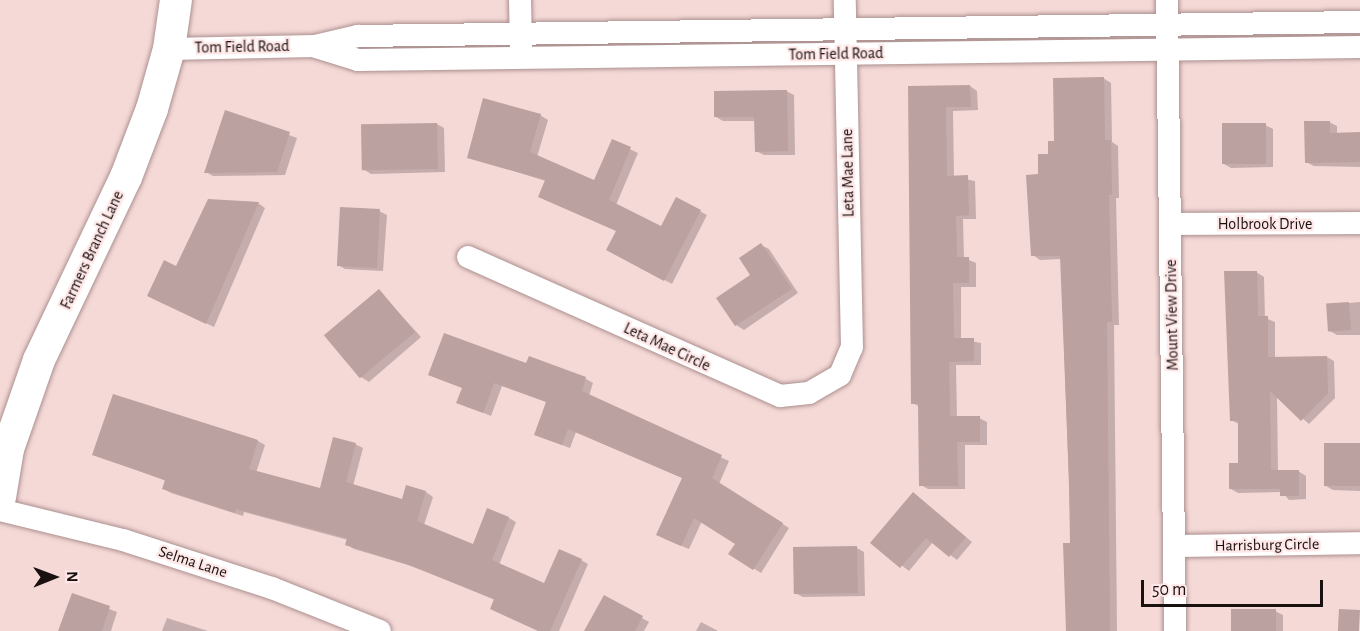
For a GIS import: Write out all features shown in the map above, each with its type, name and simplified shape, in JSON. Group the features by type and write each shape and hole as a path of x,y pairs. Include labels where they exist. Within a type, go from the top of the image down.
{"street":[{"name":"Farmers Branch Lane","path":"0,497 8,449 39,360 126,177 169,49 176,0"},
{"path":"520,0 522,58"},
{"name":"Leta Mae Lane","path":"845,0 852,347"},
{"name":"Mount View Drive","path":"1167,0 1175,631"},
{"name":"Tom Field Road","path":"169,49 315,46 358,36 1360,22"},
{"name":"Tom Field Road","path":"315,46 358,60 1360,47"},
{"name":"Holbrook Drive","path":"1171,224 1360,223"},
{"name":"Leta Mae Circle","path":"468,257 780,396 809,393 840,375 852,347"},
{"name":"Selma Lane","path":"0,510 123,540 261,584 380,631"},
{"name":"Harrisburg Circle","path":"1174,546 1360,543"}],"building":[{"path":"1104,77 1105,140 1111,140 1112,195 1109,195 1112,322 1107,322 1110,631 1066,631 1063,543 1070,543 1069,479 1060,256 1031,256 1026,175 1038,174 1038,154 1048,154 1048,141 1054,141 1053,78"},
{"path":"970,85 971,107 946,107 947,176 968,175 969,215 956,216 957,257 969,257 969,283 953,283 954,338 974,338 974,361 949,362 950,416 980,416 980,442 957,442 958,486 919,486 918,404 911,404 908,86"},
{"path":"787,90 788,151 755,152 754,117 714,117 714,91"},
{"path":"483,98 541,114 530,152 594,180 612,139 631,147 609,200 661,226 676,197 701,210 664,281 606,250 616,231 538,197 545,180 467,158"},
{"path":"225,110 290,132 277,172 204,173"},
{"path":"1304,121 1330,121 1330,133 1360,132 1360,162 1305,163"},
{"path":"437,123 438,169 362,170 361,124"},
{"path":"1222,123 1266,123 1266,164 1222,164"},
{"path":"208,199 259,202 206,324 147,296 164,260 176,266"},
{"path":"340,207 380,209 377,268 337,266"},
{"path":"761,243 792,289 735,326 716,298 750,275 739,258"},
{"path":"1224,271 1257,271 1258,316 1268,316 1268,357 1327,356 1328,393 1301,421 1270,391 1271,470 1299,470 1299,496 1280,496 1280,489 1229,489 1229,463 1238,463 1238,421 1230,421"},
{"path":"379,289 415,332 360,378 324,335"},
{"path":"1349,302 1351,330 1328,332 1326,304"},
{"path":"444,333 526,363 529,356 586,377 582,391 722,455 712,478 783,523 753,570 728,554 735,544 694,518 681,546 656,535 682,478 568,429 562,445 534,435 546,402 494,383 483,413 456,403 462,388 428,375"},
{"path":"113,394 258,440 249,469 320,488 333,437 356,443 346,482 402,499 406,485 426,491 417,521 473,544 487,508 509,517 492,560 544,583 559,549 582,559 550,631 538,631 490,609 494,599 406,564 345,545 347,538 236,509 235,513 162,489 165,480 92,455"},
{"path":"1324,443 1360,443 1360,486 1324,486"},
{"path":"913,492 966,537 949,557 926,538 900,568 870,543"},
{"path":"857,546 858,593 794,594 793,547"},
{"path":"72,593 110,606 102,631 58,631"},
{"path":"604,595 643,616 635,631 584,631"},
{"path":"1231,609 1276,609 1276,631 1231,631"},
{"path":"1339,609 1360,610 1359,631 1338,631"}]}
